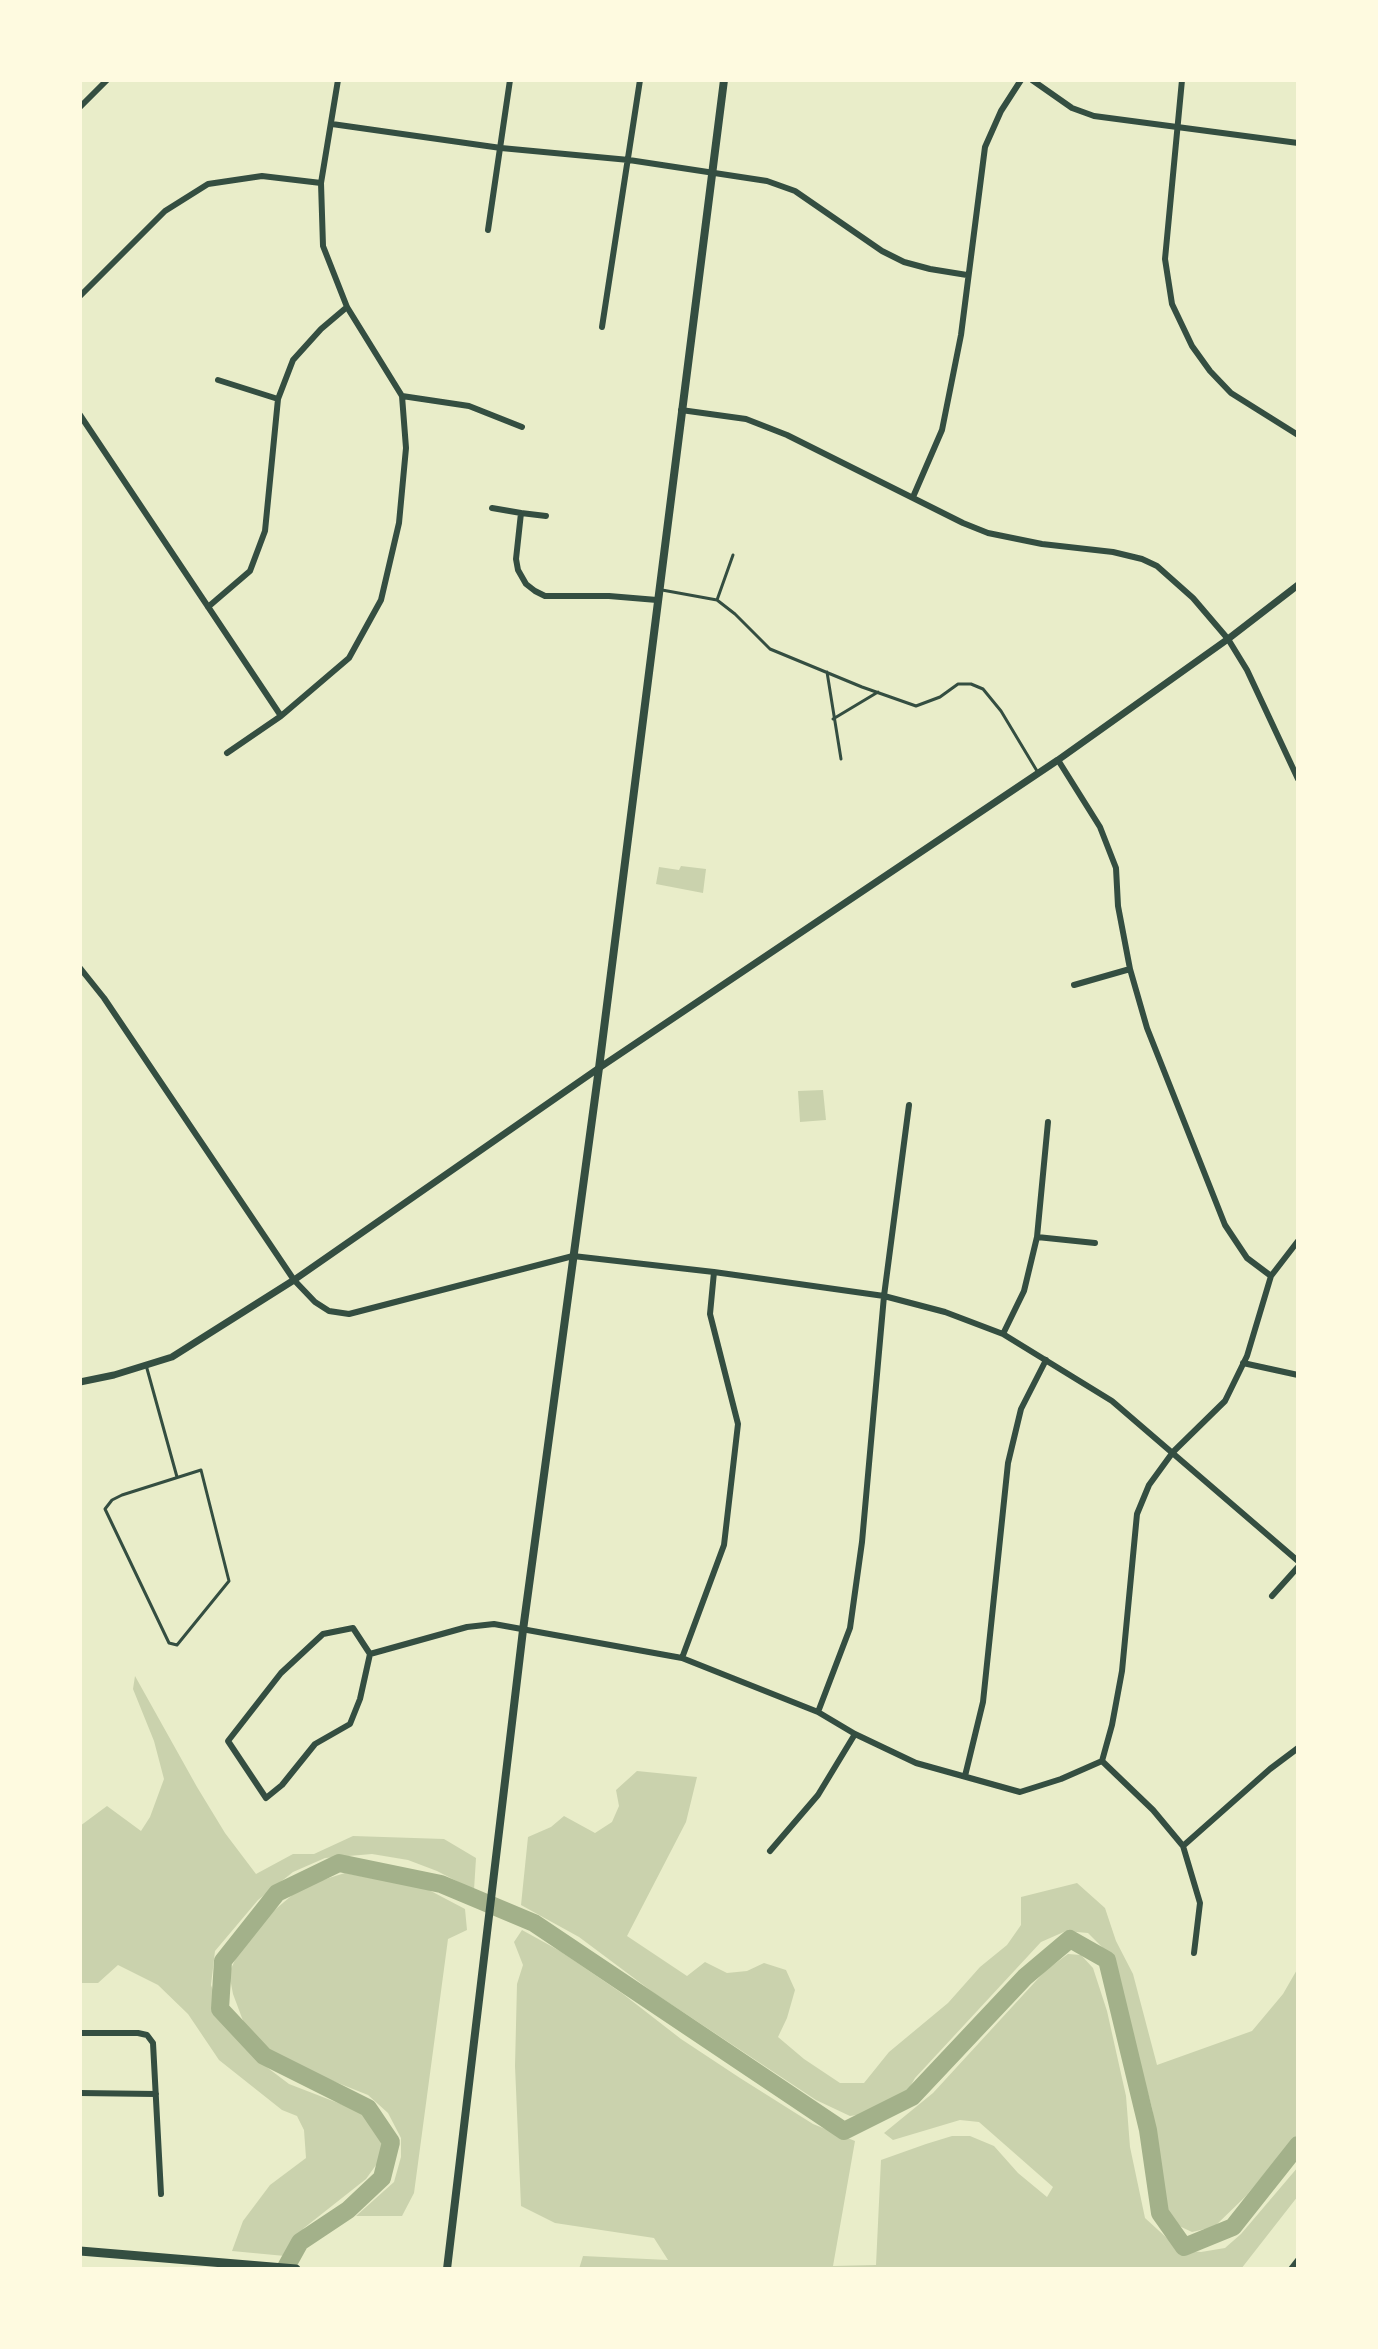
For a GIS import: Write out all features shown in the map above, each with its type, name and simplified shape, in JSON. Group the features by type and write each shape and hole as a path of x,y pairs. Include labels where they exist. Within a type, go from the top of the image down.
{"main road":[{"path":"447,2269 523,1630 599,1068 724,80"},
{"path":"80,2251 296,2269"}],"street":[{"path":"80,107 107,80"},
{"path":"227,753 281,716 349,658 381,600 399,523 406,448 402,396 347,307 323,246 321,183 338,80"},
{"path":"488,230 510,80"},
{"path":"602,327 640,80"},
{"path":"913,497 942,430 961,335 985,147 1001,111 1021,80"},
{"path":"1032,80 1072,108 1094,116 1298,143"},
{"path":"1182,80 1165,259 1167,282 1180,325 1210,371 1231,393 1298,435"},
{"path":"332,124 501,148 629,160 767,181 795,191 882,251 930,269 967,275"},
{"path":"80,296 165,211 208,184 262,176 321,183"},
{"path":"208,607 250,571 265,531 278,399 293,360 321,329 347,307"},
{"path":"218,380 278,399"},
{"path":"402,396 469,406 522,427"},
{"path":"681,410 746,419 787,435 988,533 1015,540 1113,552 1142,559 1170,575 1228,639 1247,670 1298,779"},
{"path":"80,415 281,716"},
{"path":"492,508 546,516"},
{"path":"521,513 516,559 526,584 535,591 545,596 657,600"},
{"path":"80,1382 172,1357 294,1280 599,1068 1058,760 1298,585"},
{"path":"1058,760 1090,808 1116,868 1118,906 1130,969 1147,1028 1225,1225 1247,1258 1271,1276"},
{"path":"80,968 104,998 294,1280 315,1302 329,1311 349,1314 573,1256 884,1296 945,1312 1003,1334 1046,1360 1112,1401 1173,1452 1298,1564 1272,1596"},
{"path":"1074,985 1130,969"},
{"path":"818,1712 850,1628 862,1542 884,1296 909,1105"},
{"path":"1003,1334 1024,1291 1037,1237 1048,1122"},
{"path":"1037,1237 1095,1243"},
{"path":"1102,1761 1122,1671 1137,1514 1149,1485 1173,1452 1225,1401 1243,1363 1271,1276 1298,1241"},
{"path":"682,1658 724,1545 738,1424 710,1314 714,1272"},
{"path":"965,1776 983,1702 1008,1463 1021,1409 1046,1360"},
{"path":"1243,1363 1298,1375"},
{"path":"370,1654 467,1627 494,1624 682,1658 818,1712 855,1734 916,1763 1020,1792 1102,1761"},
{"path":"353,1628 370,1654 360,1699 350,1724 315,1744 282,1785 266,1798 228,1741 281,1673 323,1634 353,1628"},
{"path":"770,1851 818,1795 855,1734"},
{"path":"1183,1846 1298,1748"},
{"path":"1102,1761 1153,1810 1183,1846 1200,1903 1194,1953"},
{"path":"80,2033 138,2033 147,2035 153,2043 161,2194"},
{"path":"80,2093 156,2094"},
{"path":"1291,2269 1298,2260"}],"lane":[{"path":"717,600 733,555"},
{"path":"658,590 717,600 770,649 916,706 940,697 958,684 971,684 983,689 1001,711 1039,773"},
{"path":"827,672 841,759"},
{"path":"833,719 878,692"},
{"path":"146,1365 177,1477"},
{"path":"201,1470 229,1581 177,1645 169,1643 105,1509 112,1500 122,1495 177,1477 201,1470"}],"green space":[{"path":"681,866 706,869 703,893 656,884 659,867 679,870"},
{"path":"823,1090 826,1120 800,1122 798,1091"},
{"path":"135,1676 225,1833 256,1874 293,1854 314,1854 353,1836 444,1839 476,1858 474,1890 408,1860 372,1854 325,1858 293,1872 258,1900 215,1951 211,1985 224,2021 256,2059 289,2084 364,2113 383,2138 381,2158 366,2179 304,2228 285,2256 232,2251 243,2221 270,2185 306,2158 304,2130 297,2116 282,2110 219,2060 188,2014 158,1985 118,1965 98,1983 80,1983 80,1826 107,1806 141,1831 150,1817 164,1779 154,1741 133,1689"},
{"path":"637,1771 697,1777 686,1822 627,1936 687,1976 705,1962 727,1973 747,1971 764,1963 786,1970 795,1990 778,2037 840,2083 864,2083 889,2052 948,2003 980,1967 1007,1945 1021,1925 1021,1897 1077,1883 1105,1908 1116,1941 1133,1974 1157,2065 1252,2031 1283,1994 1298,1968 1298,2134 1245,2197 1214,2227 1192,2232 1177,2225 1165,2206 1152,2108 1110,1955 1088,1933 1066,1931 1041,1942 915,2078 906,2094 872,2113 850,2116 816,2100 654,1993 579,1937 521,1905 528,1837 551,1827 564,1816 595,1833 612,1822 619,1806 616,1790"},
{"path":"345,1873 427,1889 465,1909 467,1930 448,1939 414,2193 402,2216 356,2216 394,2182 401,2157 401,2138 388,2113 368,2095 288,2063 264,2048 245,2026 229,1973 242,1945 271,1913 303,1886"},
{"path":"522,1930 560,1951 740,2078 813,2124 855,2141 833,2266 876,2265 881,2160 926,2144 952,2136 970,2136 994,2146 1018,2173 1047,2197 1053,2187 979,2122 960,2120 893,2140 884,2133 933,2093 1046,1970 1068,1954 1081,1955 1093,1968 1107,2011 1126,2096 1130,2147 1145,2218 1180,2250 1201,2252 1225,2248 1241,2234 1298,2167 1298,2196 1241,2269 579,2269 583,2256 668,2260 654,2238 555,2223 521,2206 515,2066 517,1984 523,1965 514,1942"}],"waterway":[{"path":"285,2269 300,2242 348,2210 382,2178 391,2142 368,2108 264,2056 220,2009 223,1961 277,1893 339,1863 441,1884 534,1923 844,2131 912,2097 1025,1977 1070,1939 1107,1960 1148,2130 1160,2213 1184,2247 1233,2227 1298,2145"}]}
